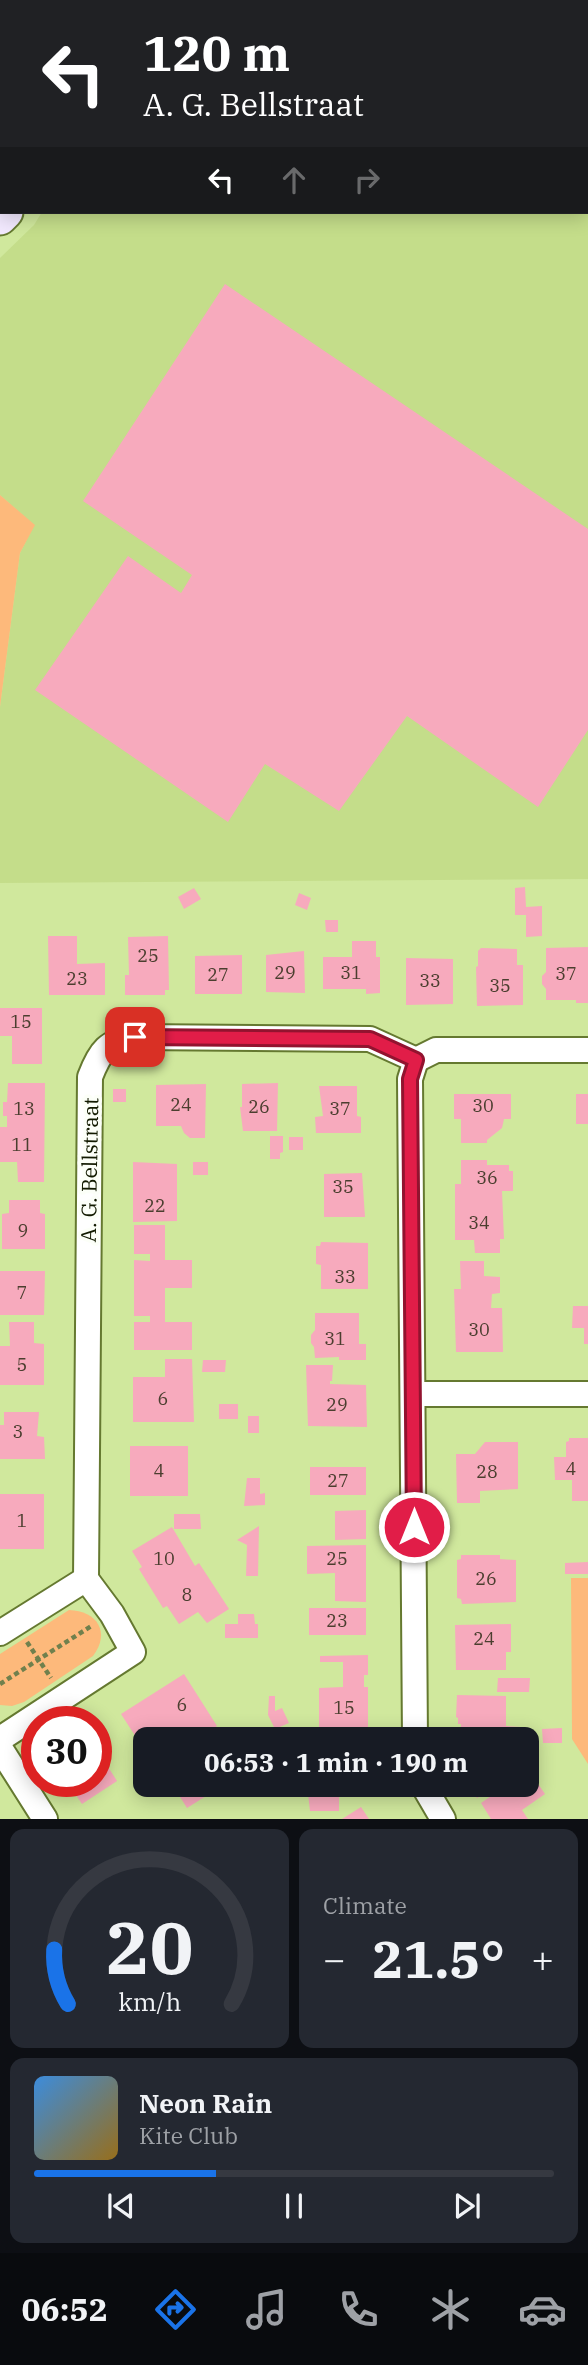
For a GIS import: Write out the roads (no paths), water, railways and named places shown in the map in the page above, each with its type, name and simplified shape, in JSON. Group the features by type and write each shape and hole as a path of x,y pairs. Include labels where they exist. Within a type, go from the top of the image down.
{"street":[{"name":"A. G. Bellstraat","path":"86,1579 90,1077 97,1059 109,1045 119,1039 135,1037 370,1039 416,1060"},
{"path":"415,1727 410,1079 416,1060 436,1050 588,1049"},
{"path":"413,1394 588,1394"},
{"path":"0,1739 133,1652 112,1614 86,1579 8,1628"},
{"path":"0,1748 45,1819"},
{"path":"431,1797 443,1819"}]}
